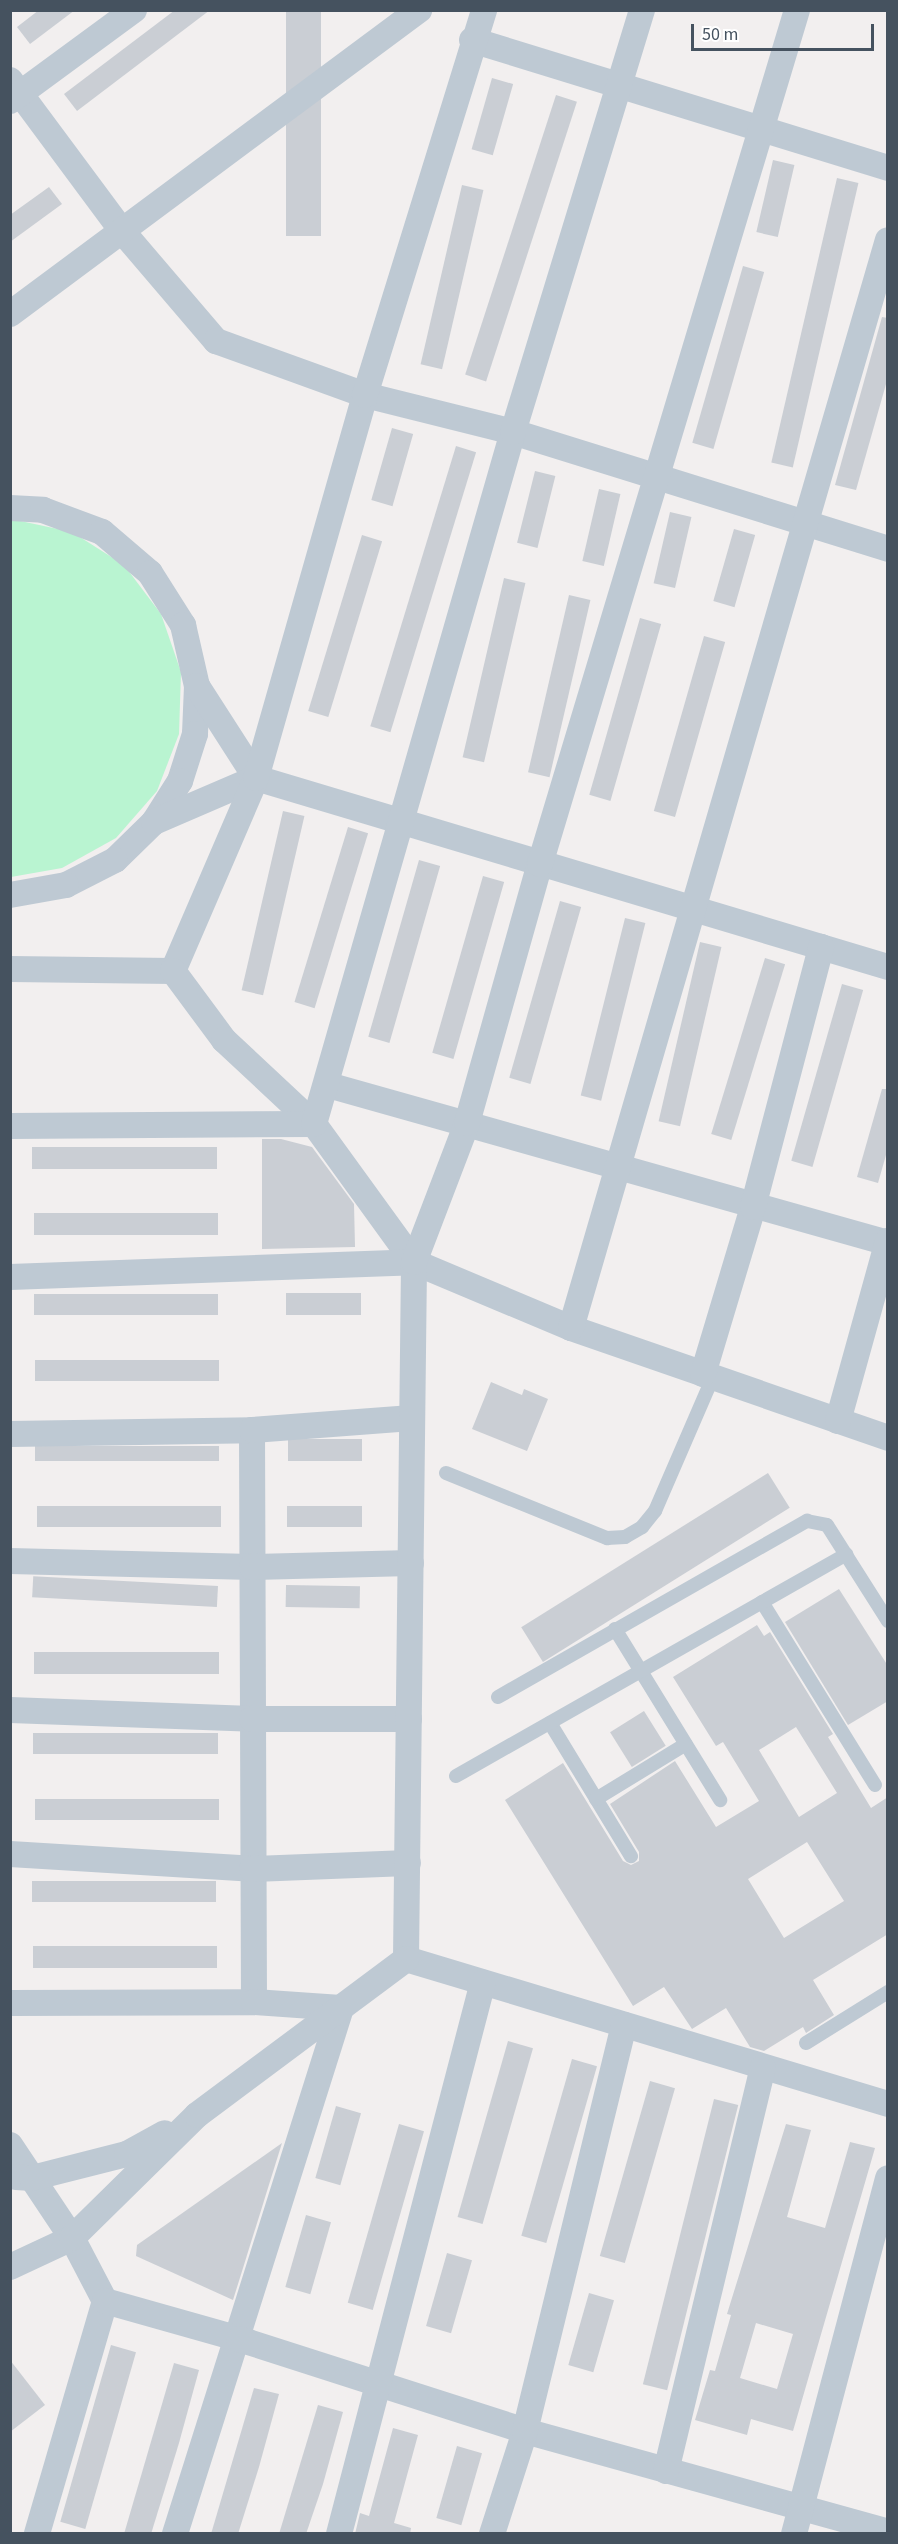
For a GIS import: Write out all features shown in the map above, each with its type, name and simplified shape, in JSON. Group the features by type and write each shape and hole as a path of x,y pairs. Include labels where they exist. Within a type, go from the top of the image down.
{"street":[{"path":"134,10 14,91 122,231 216,341 365,395 513,432 888,549"},
{"path":"173,971 256,778 365,395 472,40 484,10"},
{"path":"314,1124 327,1085 399,821 513,432 642,10"},
{"path":"406,1959 414,1262 467,1123 540,864 797,10"},
{"path":"10,314 415,12"},
{"path":"472,40 620,88 888,168"},
{"path":"571,1328 690,908 888,240"},
{"path":"10,508 44,510 102,532 150,573 183,625 197,686 195,734 180,781 154,822 115,860 66,885 10,895"},
{"path":"197,686 256,778"},
{"path":"154,822 256,778 888,967"},
{"path":"708,1376 821,947"},
{"path":"10,969 173,971"},
{"path":"173,971 224,1040 314,1124 414,1262"},
{"path":"327,1085 467,1123 616,1169 887,1242 838,1421"},
{"path":"10,1126 314,1124"},
{"path":"10,1277 414,1262 571,1328 888,1438"},
{"path":"10,1434 252,1430 412,1418"},
{"path":"252,1430 254,2002"},
{"path":"10,1562 252,1567 411,1563"},
{"path":"10,1710 252,1719 409,1719"},
{"path":"10,1854 252,1869 408,1863"},
{"path":"406,1959 888,2104"},
{"path":"21,2178 128,2154 197,2115 406,1959"},
{"path":"339,2534 483,1982"},
{"path":"10,2004 254,2002 341,2008"},
{"path":"175,2534 239,2339 341,2008"},
{"path":"492,2534 525,2431 624,2025"},
{"path":"666,2471 763,2067"},
{"path":"10,2267 72,2238 197,2115"},
{"path":"10,2145 21,2178 72,2238 105,2301 37,2534"},
{"path":"794,2534 888,2178"},
{"path":"105,2301 239,2339 379,2386 525,2431 802,2506 888,2532"}],"lane":[{"path":"446,1473 607,1538 625,1537 642,1527 655,1510 708,1376"},
{"path":"498,1697 807,1521 826,1525 888,1621"},
{"path":"456,1776 846,1554"},
{"path":"762,1602 875,1785"},
{"path":"615,1629 720,1800"},
{"path":"550,1723 631,1856"},
{"path":"596,1799 686,1744"},
{"path":"806,2043 888,1992"}],"green space":[{"path":"11,519 72,532 124,565 161,614 181,672 179,734 157,791 116,838 62,868 11,877"}],"building":[{"path":"39,10 75,10 30,44 17,27"},
{"path":"175,10 210,10 77,111 64,94"},
{"path":"286,10 321,10 321,236 286,236"},
{"path":"492,78 513,84 493,155 472,149"},
{"path":"556,95 577,102 486,381 465,375"},
{"path":"773,160 794,165 778,237 756,232"},
{"path":"837,178 858,183 793,467 771,463"},
{"path":"462,185 483,190 442,369 421,364"},
{"path":"49,187 62,204 10,242 10,215"},
{"path":"743,266 764,272 713,449 692,443"},
{"path":"882,317 888,318 888,377 856,490 835,485"},
{"path":"392,428 413,434 392,506 371,500"},
{"path":"456,446 476,452 390,732 370,726"},
{"path":"535,471 555,476 537,548 517,543"},
{"path":"599,489 620,494 604,566 582,561"},
{"path":"670,512 691,517 675,588 654,583"},
{"path":"734,529 755,535 734,607 713,601"},
{"path":"362,535 382,541 328,717 308,711"},
{"path":"504,578 525,583 484,762 463,757"},
{"path":"569,595 590,600 549,777 528,772"},
{"path":"640,618 661,624 610,801 589,795"},
{"path":"704,636 725,642 675,817 654,811"},
{"path":"283,811 304,816 263,995 242,990"},
{"path":"348,827 368,833 315,1008 294,1002"},
{"path":"419,860 440,866 389,1043 368,1037"},
{"path":"483,876 504,882 453,1059 432,1053"},
{"path":"560,901 581,907 530,1084 509,1078"},
{"path":"625,918 645,923 601,1101 581,1096"},
{"path":"700,942 721,947 680,1126 659,1121"},
{"path":"765,958 785,964 731,1140 711,1134"},
{"path":"842,984 863,990 812,1167 791,1161"},
{"path":"882,1089 888,1089 888,1148 878,1183 857,1177"},
{"path":"262,1139 281,1139 312,1147 354,1204 355,1247 262,1249"},
{"path":"32,1147 217,1147 217,1169 32,1169"},
{"path":"34,1213 218,1213 218,1235 34,1235"},
{"path":"286,1293 361,1293 361,1315 286,1315"},
{"path":"34,1294 218,1294 218,1315 34,1315"},
{"path":"35,1360 219,1360 219,1381 35,1381"},
{"path":"491,1382 522,1395 524,1389 548,1399 527,1451 472,1429"},
{"path":"288,1439 362,1439 362,1461 288,1461"},
{"path":"35,1446 219,1446 219,1461 35,1461"},
{"path":"768,1473 790,1508 543,1662 521,1627"},
{"path":"37,1506 221,1506 221,1527 37,1527"},
{"path":"287,1506 362,1506 362,1527 287,1527"},
{"path":"33,1576 218,1586 217,1607 32,1597"},
{"path":"286,1585 360,1586 360,1608 286,1607"},
{"path":"839,1589 888,1666 888,1701 848,1725 785,1622"},
{"path":"757,1625 764,1636 770,1632 833,1734 828,1737 871,1808 888,1797 888,1934 813,1980 834,2015 806,2033 803,2027 764,2051 750,2047 726,2008 692,2029 664,1987 633,2006 505,1800 563,1763 623,1861 631,1865 639,1861 639,1852 610,1804 675,1761 716,1827 759,1801 723,1742 716,1746 673,1677","holes":["796,1727 837,1793 799,1817 759,1750","807,1842 844,1901 784,1938 748,1879"]},
{"path":"34,1652 219,1652 219,1674 34,1674"},
{"path":"644,1711 666,1746 632,1767 610,1732"},
{"path":"33,1733 218,1733 218,1754 33,1754"},
{"path":"35,1799 219,1799 219,1820 35,1820"},
{"path":"32,1881 216,1881 216,1902 32,1902"},
{"path":"33,1946 217,1946 217,1968 33,1968"},
{"path":"508,2041 533,2048 483,2224 458,2217"},
{"path":"572,2059 597,2066 546,2243 521,2236"},
{"path":"650,2081 675,2088 625,2263 600,2256"},
{"path":"714,2099 738,2105 667,2390 643,2384"},
{"path":"336,2106 361,2113 340,2185 315,2178"},
{"path":"399,2124 424,2131 373,2310 348,2303"},
{"path":"786,2124 811,2130 787,2217 825,2228 850,2142 875,2148 793,2431 751,2419 747,2435 695,2420 710,2370 715,2371 731,2315 727,2314","holes":["756,2323 793,2334 777,2389 740,2378"]},
{"path":"282,2143 233,2300 136,2256 137,2245"},
{"path":"306,2215 331,2222 310,2294 285,2287"},
{"path":"447,2253 472,2260 451,2333 426,2326"},
{"path":"589,2293 614,2300 593,2372 568,2365"},
{"path":"111,2345 136,2352 85,2529 60,2522"},
{"path":"10,2360 45,2405 10,2432"},
{"path":"174,2363 199,2370 179,2443 151,2534 124,2534"},
{"path":"254,2388 279,2394 259,2467 238,2534 211,2534"},
{"path":"318,2405 343,2412 323,2484 306,2534 279,2534"},
{"path":"393,2428 418,2435 394,2523 411,2528 410,2534 355,2534 360,2513 369,2516"},
{"path":"457,2446 482,2453 461,2525 436,2518"}]}
